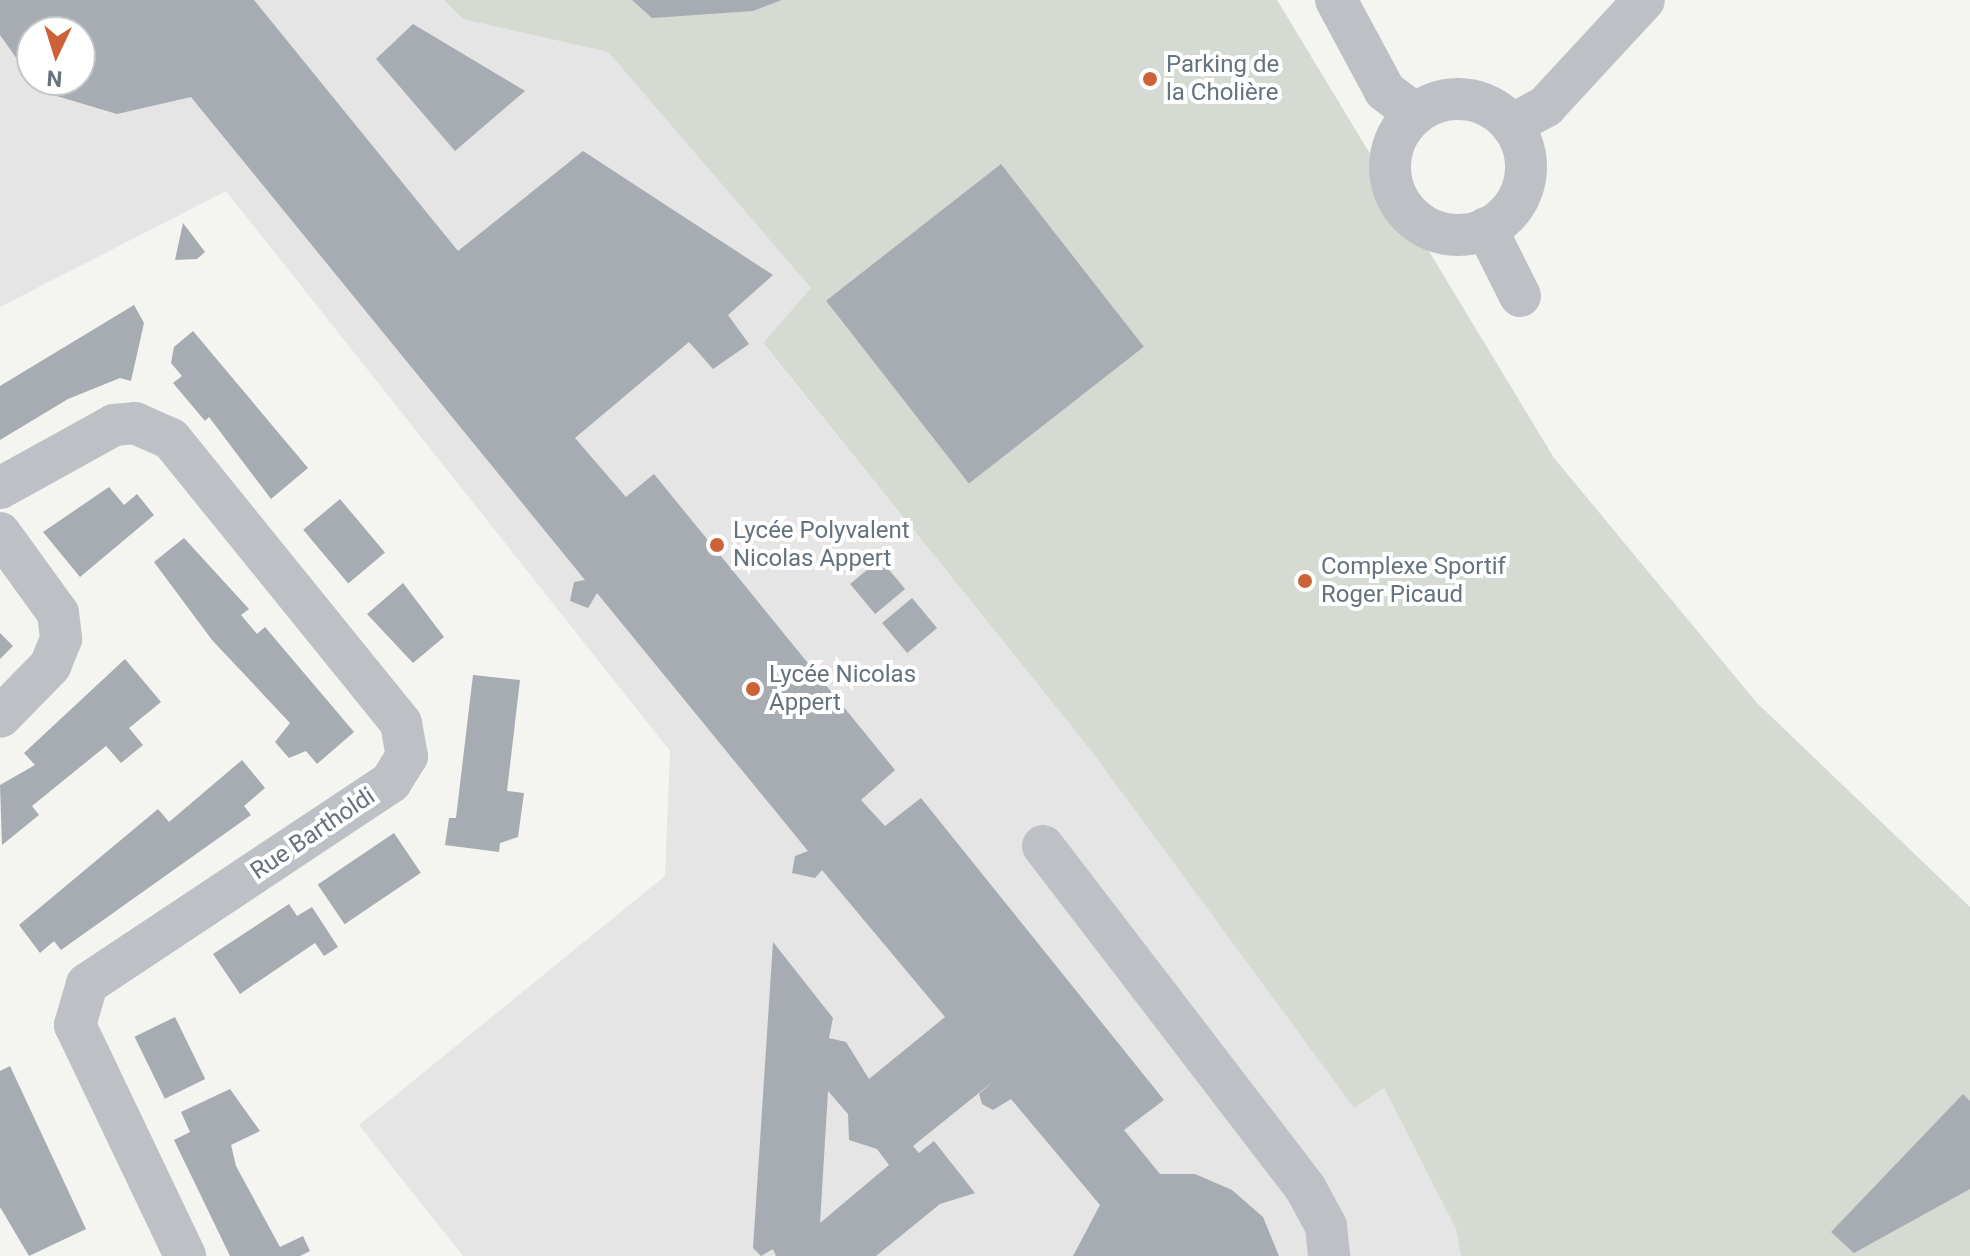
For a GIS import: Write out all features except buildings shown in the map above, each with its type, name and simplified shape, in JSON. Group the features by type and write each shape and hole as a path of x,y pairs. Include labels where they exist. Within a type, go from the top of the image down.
{"street":[{"path":"1336,0 1385,91 1415,114"},
{"path":"1511,125 1546,106 1644,0"},
{"path":"1469,100 1511,125 1522,145 1525,178 1513,207 1486,228 1451,235 1431,229 1400,203 1392,151 1415,114 1469,100"},
{"path":"1486,228 1520,296"},
{"name":"Rue Bartholdi","path":"0,488 114,425 135,423 171,439 401,723 407,756 391,782 87,984 75,1025 185,1256"},
{"path":"0,533 58,613 61,639 50,666 0,717"},
{"path":"1043,846 1306,1189 1326,1226 1329,1256"}],"shaded area":[{"name":"Lycée Polyvalent Nicolas Appert","path":"0,0 442,0 463,19 608,52 811,288 763,344 1089,748 1354,1108 1384,1088 1456,1229 1461,1256 463,1256 359,1125 665,876 670,751 226,191 0,307"},
{"name":"Complexe Sportif Roger Picaud","path":"443,0 1277,0 1554,458 1757,703 1970,907 1970,1256 1461,1256 1456,1229 1384,1088 1354,1108 1089,748 763,343 811,288 608,52 463,19"}],"place":[{"name":"Parking de la Cholière","path":"1150,79"},
{"name":"Lycée Polyvalent Nicolas Appert","path":"717,545"},
{"name":"Complexe Sportif Roger Picaud","path":"1305,581"},
{"name":"Lycée Nicolas Appert","path":"753,689"}]}
